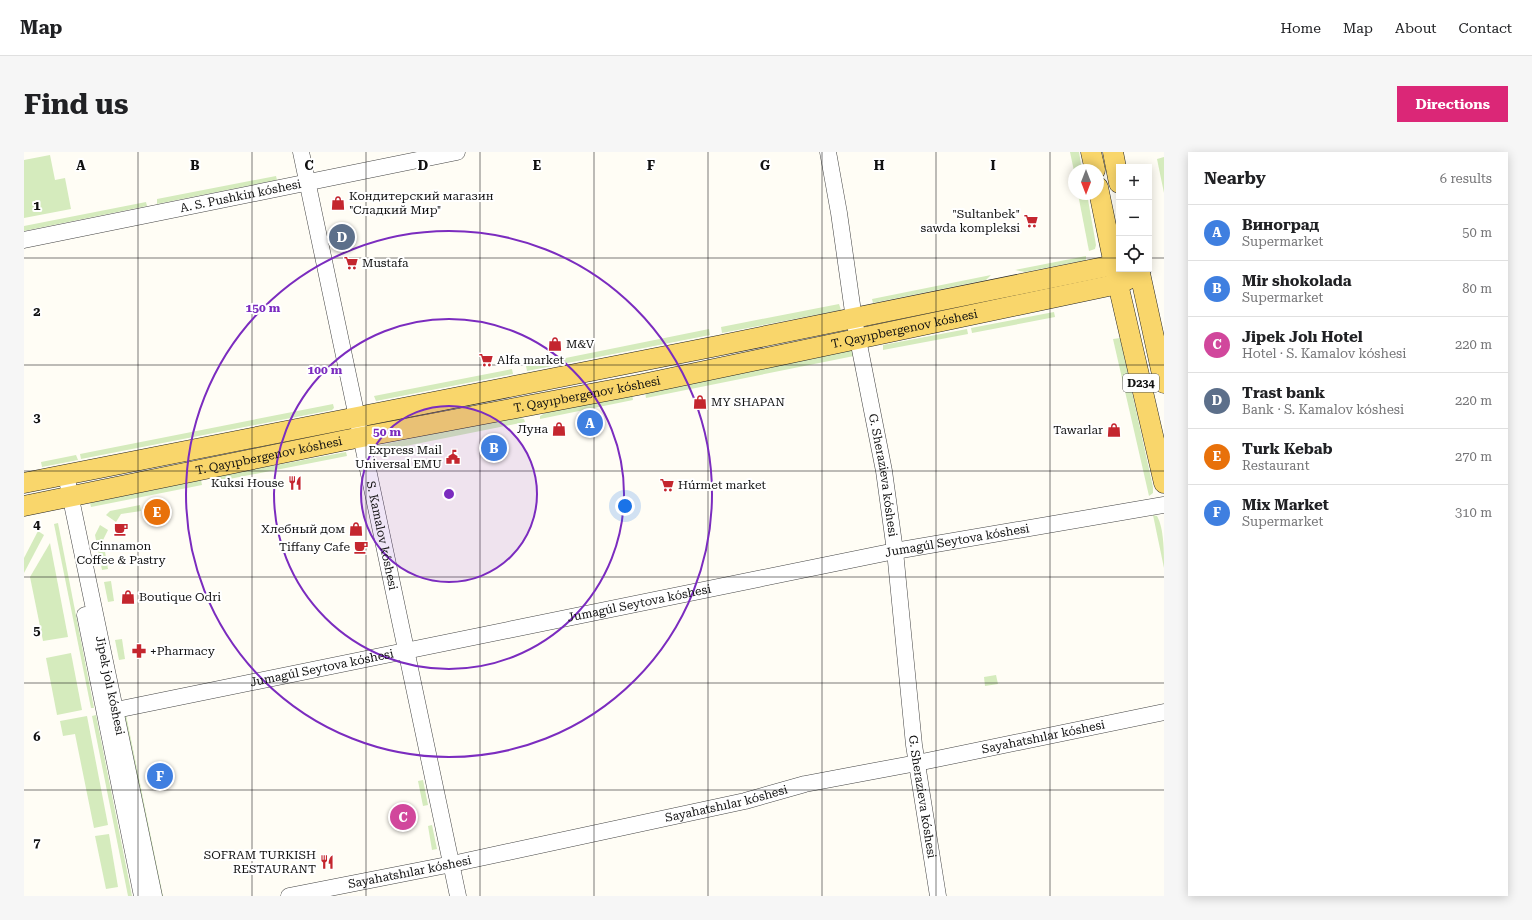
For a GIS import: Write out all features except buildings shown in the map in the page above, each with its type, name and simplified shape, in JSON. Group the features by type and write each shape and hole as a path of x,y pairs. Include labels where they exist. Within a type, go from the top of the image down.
{"main road":[{"path":"1091,152 1094,164"},
{"path":"1112,152 1116,170"},
{"name":"D234","path":"1101,200 1116,268"},
{"name":"T. Qayıpbergenov kóshesi","path":"24,483 854,319 1084,271 1116,272"},
{"path":"1084,271 1091,274 1094,280 1090,290"},
{"name":"T. Qayıpbergenov kóshesi","path":"24,506 361,437 638,385 858,339 1090,290 1117,272 1129,280 1135,272"},
{"name":"D234","path":"1117,272 1164,483"},
{"name":"D234","path":"1137,272 1164,383"}],"street":[{"name":"S. Kamalov kóshesi","path":"301,152 458,896"},
{"name":"A. S. Pushkin kóshesi","path":"24,240 457,152"},
{"name":"G. Sherazieva kóshesi","path":"828,152 839,213 854,319 880,450 895,551 914,745 938,896"},
{"name":"Jipek jolı kóshesi","path":"61,476 116,710 154,896"},
{"name":"Jipek jolı kóshesi","path":"66,497 142,896"},
{"name":"Jumagúl Seytova kóshesi","path":"116,710 895,551 1164,505"},
{"name":"Sayahatshılar kóshesi","path":"289,896 452,864 745,801 805,784 917,763 1164,712"}],"green space":[{"path":"1070,152 1079,152 1081,164 1073,164"},
{"path":"50,155 55,180 65,178 71,209 24,218 24,160"},
{"path":"1164,157 1164,193 1157,159"},
{"path":"276,176 277,180 157,204 157,199"},
{"path":"1079,200 1088,200 1096,245 1095,249 1089,251"},
{"path":"146,202 147,206 24,231 24,226"},
{"path":"1086,256 1086,260 1025,272 1015,270"},
{"path":"991,275 986,280 873,303 872,299"},
{"path":"839,304 841,310 722,333 721,327"},
{"path":"1054,312 1055,317 972,333 971,328"},
{"path":"709,329 710,335 527,371 526,366"},
{"path":"967,329 968,334 883,350 883,345"},
{"path":"1120,338 1153,487 1153,493 1149,496 1113,339"},
{"path":"853,350 854,356 646,398 645,392"},
{"path":"512,369 513,374 376,401 374,396"},
{"path":"632,395 633,400 540,419 540,416 549,411"},
{"path":"333,404 334,408 332,410 81,459 80,454"},
{"path":"513,417 524,419 525,422 376,452 375,446"},
{"path":"346,452 347,456 214,482 213,477"},
{"path":"76,455 78,460 42,467 41,462"},
{"path":"201,480 202,485 91,507 90,503"},
{"path":"140,505 141,511 121,514 116,522 106,515 110,511"},
{"path":"1153,515 1157,516 1161,527 1164,568"},
{"path":"58,523 94,708 91,708 54,524"},
{"path":"100,525 108,530 103,540 108,569 102,570 95,535"},
{"path":"38,531 44,535 24,573 24,558"},
{"path":"50,543 68,637 43,641 30,577"},
{"path":"111,581 114,601 108,602 104,582"},
{"path":"122,639 125,659 119,660 115,640"},
{"path":"71,653 82,710 57,715 46,658"},
{"path":"996,675 998,684 985,686 984,677"},
{"path":"96,715 132,896 128,896 92,716"},
{"path":"126,715 163,896 161,896 124,716"},
{"path":"87,716 108,825 94,828 75,734 63,736 60,721"},
{"path":"423,780 428,805 423,806 418,781"},
{"path":"432,825 437,849 432,850 428,826"},
{"path":"109,834 118,887 106,889 95,836"}],"place":[{"name":"Кондитерский магазин \"Сладкий Мир\"","path":"338,203"},
{"name":"\"Sultanbek\" sawda kompleksi","path":"1031,221"},
{"name":"Trast bank","path":"342,237"},
{"name":"Mustafa","path":"351,263"},
{"name":"M&V","path":"555,344"},
{"name":"Alfa market","path":"486,360"},
{"name":"MY SHAPAN","path":"700,402"},
{"name":"Виноград","path":"590,423"},
{"name":"Луна","path":"559,429"},
{"name":"Tawarlar","path":"1114,430"},
{"name":"Mir shokolada","path":"494,448"},
{"name":"Express Mail Universal EMU","path":"453,457"},
{"name":"Kuksi House","path":"295,483"},
{"name":"Húrmet market","path":"667,485"},
{"name":"Turk Kebab","path":"157,512"},
{"name":"Cinnamon Coffee & Pastry","path":"121,529"},
{"name":"Хлебный дом","path":"356,529"},
{"name":"Tiffany Cafe","path":"361,547"},
{"name":"Boutique Odri","path":"128,597"},
{"name":"+Pharmacy","path":"139,651"},
{"name":"Mix Market","path":"160,776"},
{"name":"Jipek Jolı Hotel","path":"403,817"},
{"name":"SOFRAM TURKISH RESTAURANT","path":"327,862"}]}
